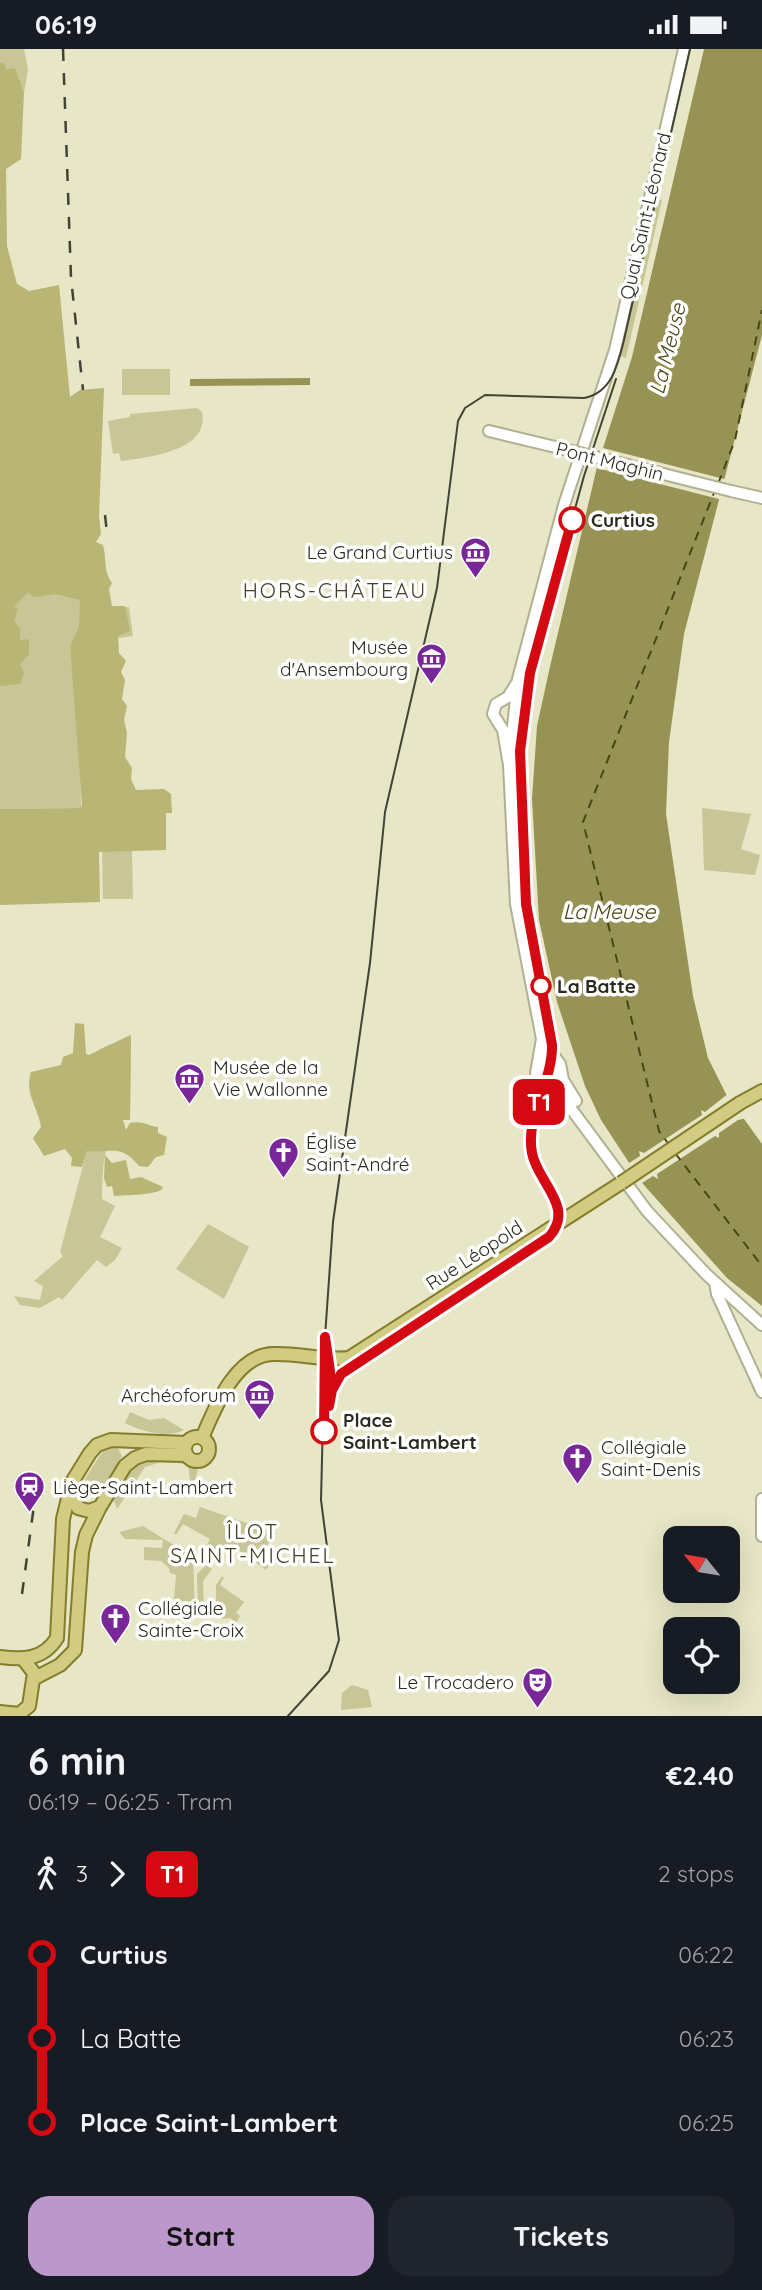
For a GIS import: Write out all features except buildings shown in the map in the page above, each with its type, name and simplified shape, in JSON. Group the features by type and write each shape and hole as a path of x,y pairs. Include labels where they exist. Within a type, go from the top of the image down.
{"main road":[{"name":"Quai Saint-Léonard","path":"518,679 564,505 615,350 684,49"},
{"name":"Pont Maghin","path":"493,432 762,498"},
{"path":"509,765 499,722 493,710 496,704 503,701 518,679"},
{"path":"518,679 509,765 516,904 542,1039 560,1064 561,1074 620,1184 715,1282 762,1325"},
{"path":"503,701 514,708"},
{"path":"499,722 512,721"},
{"path":"542,1039 537,1076 541,1082 552,1083 598,1144"},
{"path":"538,1063 547,1058 554,1059"},
{"path":"552,1083 561,1074"},
{"name":"Rue Léopold","path":"202,1438 232,1381 254,1358 271,1354 315,1359 349,1358 762,1091"},
{"path":"715,1282 717,1294 762,1392"},
{"path":"0,1657 24,1660 51,1647 58,1635 61,1529 69,1490 97,1445 117,1440 186,1449 197,1461 207,1457 209,1445 202,1438 194,1437 186,1449 146,1454 125,1466"},
{"path":"33,1679 60,1665 75,1650 82,1552 86,1535 125,1466 126,1451 117,1440"},
{"path":"69,1490 78,1508 89,1511 100,1507"},
{"path":"762,1499 762,1536"},
{"path":"0,1712 19,1714 29,1706 34,1673 24,1660"}],"shaded area":[{"path":"0,49 24,49 28,70 24,92 15,68 6,69 4,62 0,63"},
{"path":"4,62 6,69 15,68 24,92 21,159 6,169 7,246 17,284 29,291 59,285 70,397 80,390 104,388 99,516 101,534 96,542 103,545 106,569 112,583 109,589 112,606 125,606 130,631 118,636 119,653 126,661 121,672 125,680 122,699 127,706 124,720 127,733 125,757 132,768 131,779 136,790 164,789 171,794 172,813 166,813 166,850 99,852 100,902 0,905 0,809 80,808 82,805 70,646 79,626 80,600 56,594 34,597 28,592 14,607 18,609 14,621 20,629 20,640 29,639 29,654 20,664 24,673 20,684 0,686 0,63"},
{"path":"655,198 662,200 626,358 618,355"},
{"path":"122,369 170,369 170,395 122,395"},
{"path":"197,408 202,412 202,425 196,436 186,444 160,454 121,461 119,453 113,454 108,421 130,417 130,414"},
{"path":"0,545 102,610 129,607 133,636 70,645 80,754 81,808 0,809"},
{"path":"702,808 751,814 741,849 760,855 755,875 704,870"},
{"path":"102,851 132,851 133,899 103,899"},
{"path":"75,1023 84,1024 86,1054 89,1055 131,1035 130,1120 123,1120 126,1130 130,1123 142,1123 158,1127 158,1133 167,1137 164,1155 156,1157 148,1167 139,1166 121,1152 110,1151 87,1151 82,1167 71,1166 72,1158 65,1149 44,1156 33,1138 41,1127 30,1093 31,1072 61,1065 63,1057 73,1053"},
{"path":"131,1035 130,1120 123,1120 107,1148 103,1167 102,1199 115,1206 100,1237 122,1248 115,1260 106,1267 97,1260 62,1300 59,1297 40,1308 20,1305 14,1296 40,1300 43,1286 34,1281 63,1256 60,1252 87,1151 87,1122 98,1050"},
{"path":"105,1155 112,1163 126,1160 130,1179 141,1177 163,1187 152,1193 114,1196 112,1186 107,1187 104,1178"},
{"path":"208,1224 249,1247 224,1299 176,1269"},
{"path":"130,1412 149,1420 164,1418 184,1430 162,1434 138,1429 125,1423"},
{"path":"106,1446 117,1446 122,1456 99,1496 81,1485"},
{"path":"147,1458 182,1461 187,1464 161,1462 145,1467 117,1509 112,1495 129,1469"},
{"path":"188,1464 198,1470 195,1480 190,1481"},
{"path":"200,1507 276,1533 263,1551 274,1559 266,1570 230,1544 219,1559 204,1551 210,1539 183,1524 176,1535 174,1533 184,1514 196,1518"},
{"path":"143,1526 193,1557 195,1611 189,1607 188,1601 174,1601 176,1575 170,1573 169,1568 161,1561 144,1560 144,1547 162,1548 163,1540 125,1539 119,1532"},
{"path":"206,1565 212,1569 203,1581 204,1607 216,1607 216,1585 222,1576 224,1578 220,1585 244,1602 236,1613 240,1616 235,1625 231,1618 222,1619 220,1610 198,1611 197,1574"},
{"path":"352,1685 368,1690 372,1707 341,1710 342,1693"}],"water":[{"name":"La Meuse","path":"704,49 762,49 762,335 684,634 669,742 666,814 693,996 708,1058 726,1094 762,1144 762,1306 727,1278 643,1184 601,1120 585,1086 557,1002 539,920 532,799 537,726 549,671 597,467 632,357"},
{"path":"310,378 310,385 190,386 190,379"}],"pier":[{"path":"599,447 728,480 723,500 593,467"},
{"path":"729,1093 747,1118 738,1120 719,1133 719,1138 715,1136 657,1174 658,1179 653,1176 639,1185 626,1165 640,1156 639,1151 644,1153 702,1115 701,1110 705,1112"}],"ferry route":[{"path":"718,484 735,440 762,310"},
{"path":"670,1146 659,1131 583,822 714,493"},
{"path":"675,1153 762,1266"}],"tram line":[{"path":"288,1716 329,1671 339,1640 321,1500 325,1337 333,1222 370,963 385,812 437,588 458,421 465,408 485,395 584,398 601,390 612,376 624,340 690,49"},
{"path":"330,1397 340,1374 549,1237 558,1222 559,1206 537,1168 531,1144 533,1120 553,1052 526,904 520,772 522,720 530,673 584,476 616,379"},
{"name":"T1","path":"324,1431 327,1371 325,1337 330,1371 329,1406 335,1381 341,1374 549,1237 558,1222 559,1206 537,1168 531,1145 532,1127 553,1052 526,904 520,751 530,673 572,520"}],"railway":[{"path":"63,49 71,278 83,390"},
{"path":"105,515 107,533"},
{"path":"22,1594 35,1498"}],"place":[{"name":"Curtius","path":"572,520"},
{"name":"Le Grand Curtius","path":"476,579"},
{"name":"Musée d'Ansembourg","path":"431,685"},
{"name":"La Batte","path":"541,986"},
{"name":"Musée de la Vie Wallonne","path":"190,1105"},
{"name":"Église Saint-André","path":"283,1180"},
{"name":"Archéoforum","path":"259,1422"},
{"name":"Place Saint-Lambert","path":"324,1431"},
{"name":"Collégiale Saint-Denis","path":"578,1485"},
{"name":"Liège-Saint-Lambert","path":"30,1514"},
{"name":"Collégiale Sainte-Croix","path":"115,1646"},
{"name":"Le Trocadero","path":"537,1709"}],"district":[{"name":"HORS-CHÂTEAU","path":"335,591"},
{"name":"ÎLOT SAINT-MICHEL","path":"253,1544"}]}
